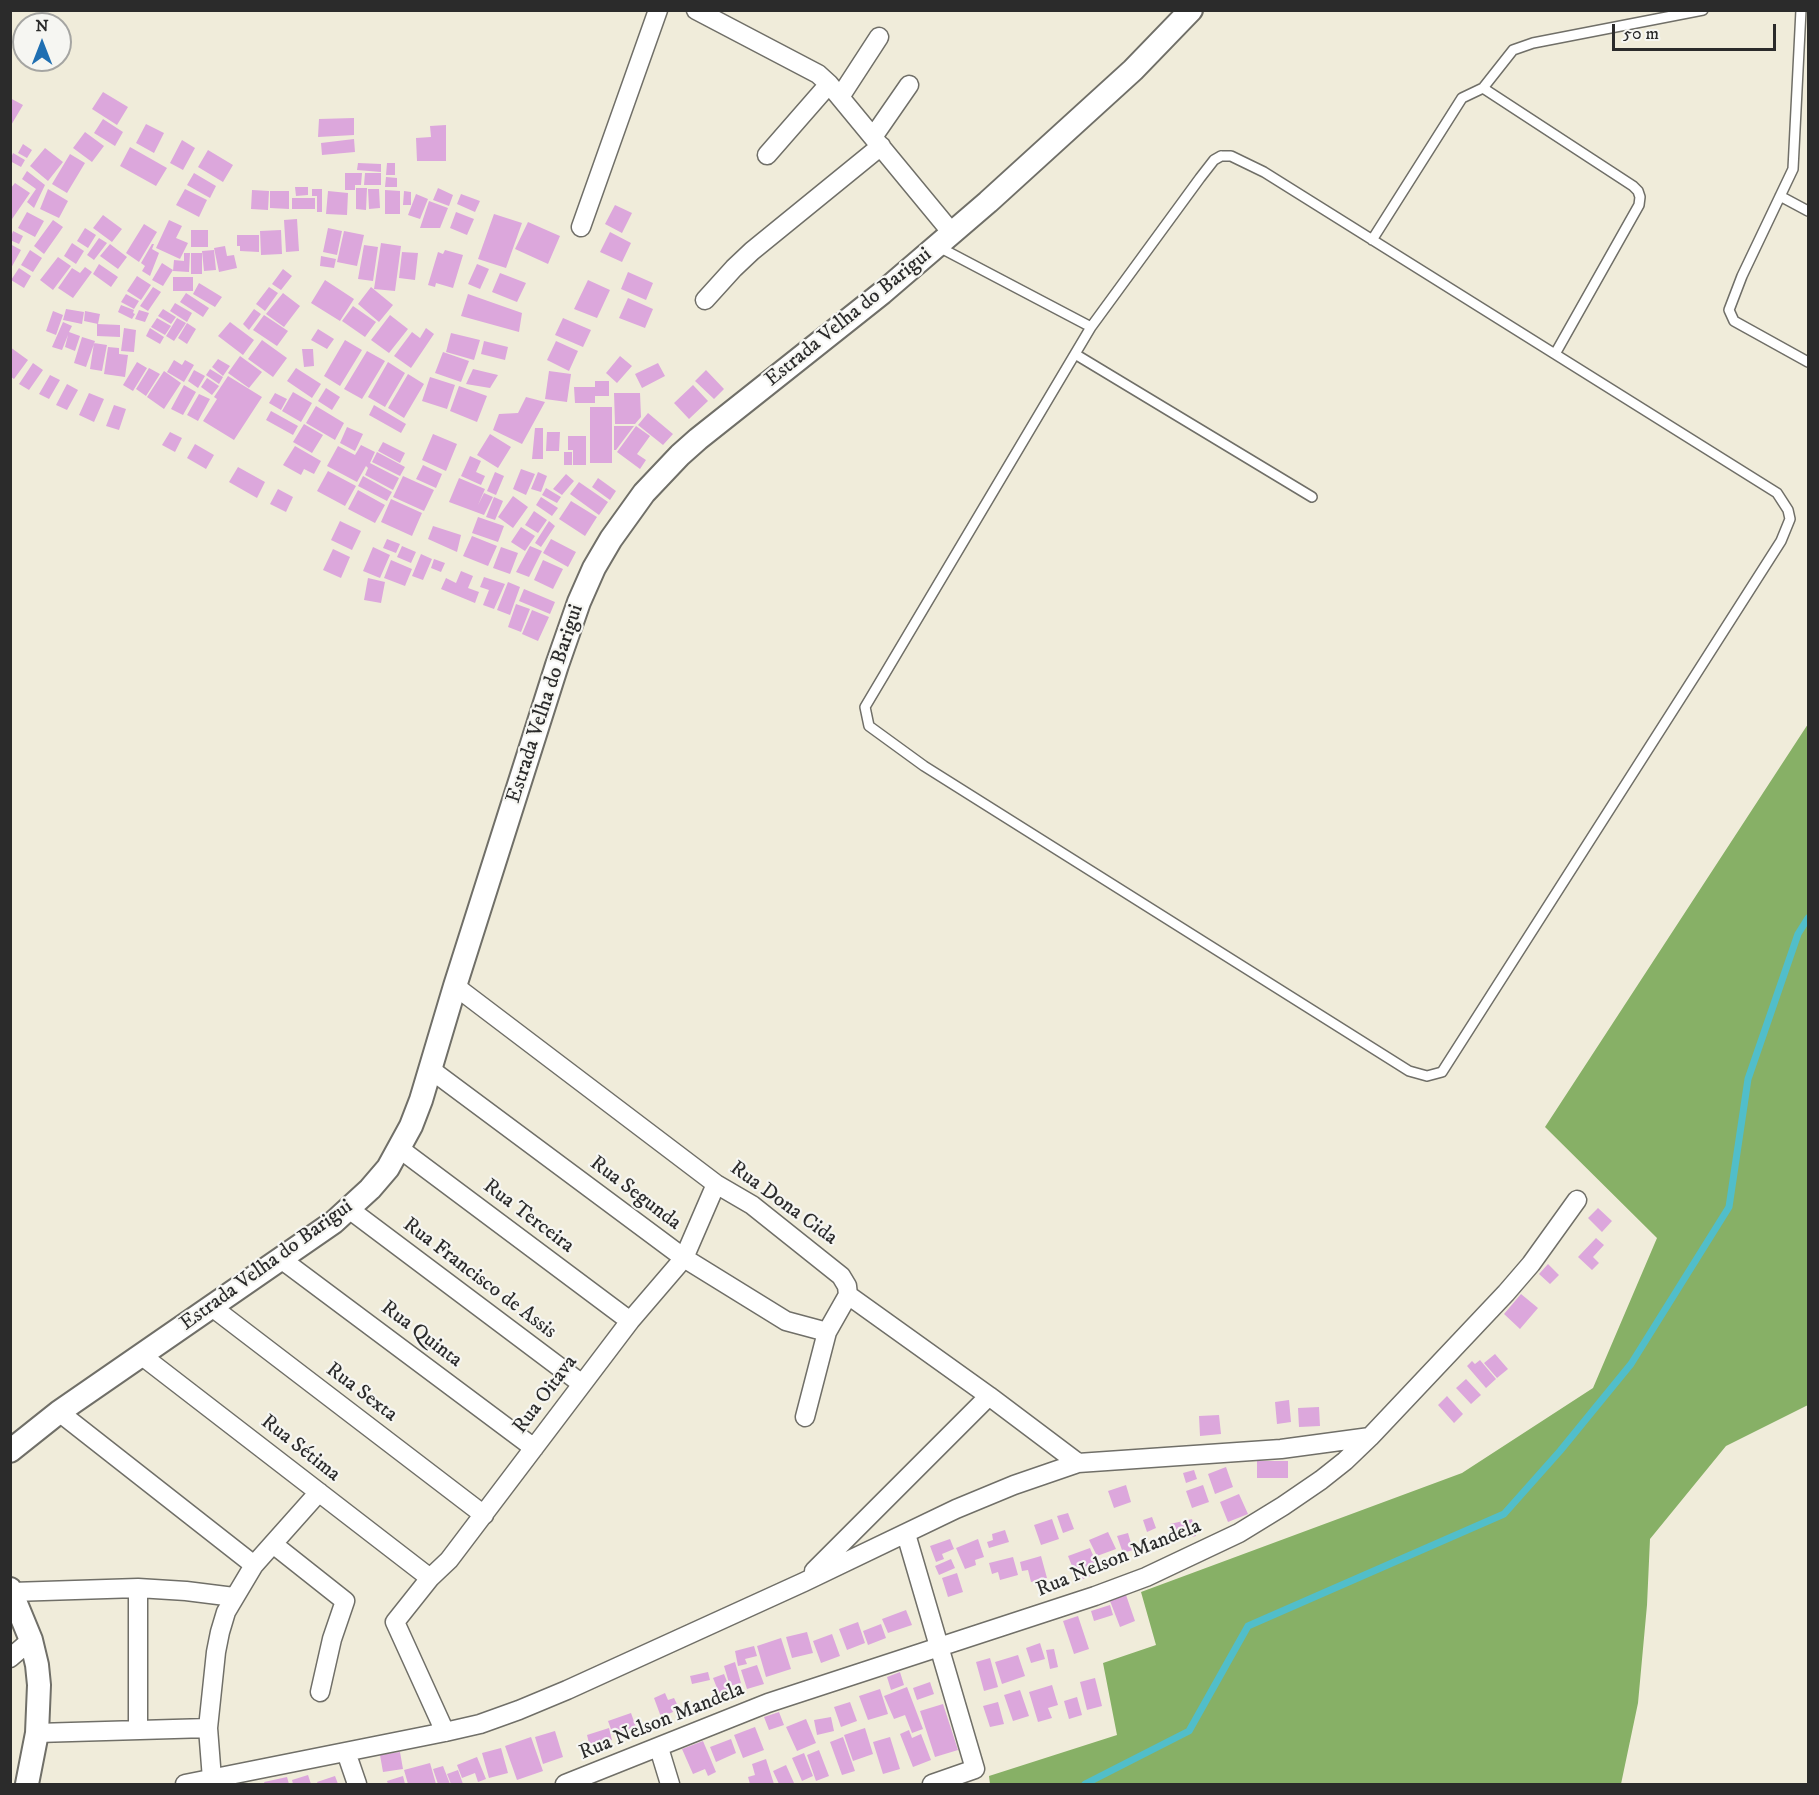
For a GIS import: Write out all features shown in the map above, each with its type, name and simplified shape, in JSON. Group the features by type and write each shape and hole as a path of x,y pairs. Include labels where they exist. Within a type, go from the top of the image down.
{"street":[{"path":"581,227 658,10"},
{"path":"696,10 805,65 818,74 877,141 945,240"},
{"name":"Estrada Velha do Barigui","path":"10,1451 59,1412 281,1259 349,1209 382,1175 400,1149 422,1100 455,986 566,637 586,585 611,539 644,493 680,454 828,337 945,240 1133,70 1191,10"},
{"path":"767,155 834,90 879,37"},
{"path":"705,300 752,251 877,141 909,85"},
{"name":"Rua Dona Cida","path":"455,986 716,1184 752,1205 841,1276 847,1286 848,1295 989,1396 1077,1463"},
{"name":"Rua Segunda","path":"430,1069 684,1258 786,1321 827,1332"},
{"name":"Rua Terceira","path":"400,1149 630,1321"},
{"name":"Rua Oitava","path":"445,1732 395,1622 430,1578 449,1560 630,1321 684,1258 716,1184"},
{"name":"Rua Nelson Mandela","path":"565,1785 768,1703 1095,1596 1146,1577 1239,1533 1293,1500 1337,1468 1370,1437 1506,1293 1531,1264 1577,1200"},
{"name":"Rua Francisco de Assis","path":"349,1209 582,1384"},
{"name":"Rua Quinta","path":"281,1259 534,1448"},
{"path":"805,1417 827,1332 848,1295"},
{"name":"Rua Sexta","path":"212,1306 484,1515"},
{"name":"Rua Sétima","path":"141,1355 430,1578"},
{"path":"804,1582 989,1396"},
{"path":"59,1412 254,1565"},
{"path":"185,1785 445,1732 480,1724 519,1710 804,1582 956,1509 1014,1485 1077,1463 1281,1449 1370,1437"},
{"path":"212,1779 208,1728 219,1632 234,1597 254,1565 319,1492"},
{"path":"906,1534 975,1769 932,1785"},
{"path":"273,1544 345,1601 332,1639 320,1692"},
{"path":"27,1785 37,1733 39,1684 31,1640 11,1591 138,1588 234,1597"},
{"path":"138,1588 138,1730"},
{"path":"10,1658 31,1640"},
{"path":"37,1733 208,1728"},
{"path":"658,1748 670,1785"},
{"path":"346,1752 357,1785"}],"lane":[{"path":"1372,240 1462,98 1483,88 1513,50 1533,43 1703,10"},
{"path":"1801,10 1793,169 1742,276 1729,310 1734,321 1809,363"},
{"path":"1483,88 1633,186 1640,197 1639,205 1555,354"},
{"path":"1221,156 1231,156 1264,172 1372,240 1777,493 1788,510 1790,519 1781,541 1456,1051 1442,1072 1427,1076 1409,1071 924,766 869,726 865,708 1091,327 1214,160 1221,156"},
{"path":"1780,196 1809,212"},
{"path":"945,240 1091,327"},
{"path":"1075,354 1312,497"}],"green space":[{"path":"1808,724 1808,1405 1726,1446 1650,1539 1647,1605 1638,1703 1621,1784 990,1784 989,1776 1117,1735 1103,1663 1156,1645 1141,1592 1462,1473 1593,1388 1657,1238 1545,1127"}],"building":[{"path":"103,92 128,107 117,125 92,109"},
{"path":"10,98 23,105 10,127"},
{"path":"354,118 354,135 318,137 319,119"},
{"path":"103,119 123,132 115,146 94,133"},
{"path":"146,124 164,133 154,153 136,143"},
{"path":"446,125 446,161 417,161 416,138 431,137 430,126"},
{"path":"85,132 104,146 92,162 73,148"},
{"path":"354,139 355,152 322,155 321,143"},
{"path":"182,140 195,148 183,170 170,163"},
{"path":"23,144 32,150 27,158 18,153"},
{"path":"130,147 167,168 156,186 120,166"},
{"path":"45,148 63,162 48,181 30,166"},
{"path":"208,150 233,165 223,182 198,167"},
{"path":"13,153 25,160 21,167 10,161"},
{"path":"70,154 85,163 67,193 52,184"},
{"path":"358,163 381,164 381,172 357,170"},
{"path":"387,163 395,163 395,175 386,175"},
{"path":"27,171 45,185 34,208 27,202 36,189 22,179"},
{"path":"194,173 216,186 210,198 187,185"},
{"path":"345,173 362,173 361,185 355,185 355,190 345,190"},
{"path":"365,173 381,173 381,185 364,185"},
{"path":"386,177 397,178 397,187 385,187"},
{"path":"15,183 30,193 10,222 10,189"},
{"path":"295,187 308,187 308,195 296,196"},
{"path":"356,188 367,188 366,210 356,209"},
{"path":"438,188 453,195 449,206 433,200"},
{"path":"48,189 68,201 59,218 40,209"},
{"path":"185,189 207,200 199,217 176,205"},
{"path":"312,189 322,189 322,212 317,212 317,196 312,196"},
{"path":"368,189 379,189 380,208 369,209"},
{"path":"252,190 269,191 268,210 251,209"},
{"path":"385,190 400,191 400,214 385,214"},
{"path":"270,191 289,191 289,209 270,208"},
{"path":"328,191 348,193 347,215 326,214"},
{"path":"404,191 411,192 411,205 403,205"},
{"path":"416,194 428,199 420,219 408,215"},
{"path":"461,194 480,201 475,212 457,204"},
{"path":"292,198 315,198 315,209 292,209"},
{"path":"429,201 448,208 440,228 420,228"},
{"path":"615,205 632,213 622,233 605,224"},
{"path":"27,212 44,221 35,237 18,228"},
{"path":"456,212 474,219 467,235 450,228"},
{"path":"494,214 522,223 506,268 478,259"},
{"path":"103,215 122,229 112,242 93,228"},
{"path":"297,219 299,251 286,252 284,220"},
{"path":"53,220 63,227 44,254 34,246"},
{"path":"169,220 182,226 176,238 188,243 180,259 156,248"},
{"path":"528,222 560,236 548,264 515,249"},
{"path":"144,224 157,232 139,262 126,253"},
{"path":"85,228 96,235 88,248 77,241"},
{"path":"328,228 342,231 337,255 323,252"},
{"path":"191,230 208,230 208,247 191,247"},
{"path":"281,230 282,254 261,255 260,231"},
{"path":"13,231 23,236 19,244 10,240"},
{"path":"344,231 364,235 357,266 337,262"},
{"path":"610,232 631,243 622,262 600,252"},
{"path":"237,235 259,235 259,252 240,251 240,246 237,246"},
{"path":"99,238 107,243 94,260 87,255"},
{"path":"72,243 84,251 76,264 64,256"},
{"path":"381,243 401,246 395,291 374,289"},
{"path":"10,244 21,250 10,270"},
{"path":"110,244 127,257 118,269 100,256"},
{"path":"154,244 152,249 159,253 150,276 142,271 145,266 141,263"},
{"path":"364,245 378,247 373,281 358,279"},
{"path":"225,246 227,256 234,255 237,268 219,272 214,248"},
{"path":"30,250 42,258 33,272 21,265"},
{"path":"214,250 216,270 204,271 202,251"},
{"path":"445,250 463,255 453,288 436,283 435,287 428,285 438,252 443,254"},
{"path":"402,252 418,253 415,280 399,278"},
{"path":"184,253 190,253 189,272 173,271 174,260 184,261"},
{"path":"191,253 202,253 202,274 191,274"},
{"path":"321,256 336,259 334,268 320,266"},
{"path":"58,257 71,266 53,290 40,280"},
{"path":"162,263 173,270 163,286 152,280"},
{"path":"99,264 118,277 111,287 93,274"},
{"path":"477,264 489,269 480,289 468,284"},
{"path":"85,267 92,272 73,298 58,288 72,268 80,273"},
{"path":"19,268 31,276 24,288 11,280"},
{"path":"283,269 292,276 281,290 272,284"},
{"path":"628,272 653,283 646,300 621,289"},
{"path":"500,273 526,283 517,302 492,292"},
{"path":"137,276 151,285 141,300 127,291"},
{"path":"173,277 193,277 193,291 173,291"},
{"path":"325,280 354,299 340,321 311,303"},
{"path":"588,280 610,290 597,318 574,309"},
{"path":"199,283 222,297 215,307 193,294"},
{"path":"153,287 161,292 148,311 140,306"},
{"path":"269,287 278,293 265,311 256,304"},
{"path":"371,287 393,305 379,322 358,304"},
{"path":"186,293 209,308 203,317 180,302"},
{"path":"283,293 300,306 284,327 266,314"},
{"path":"126,294 139,301 134,309 121,302"},
{"path":"468,294 522,313 519,332 461,316"},
{"path":"628,298 653,309 645,328 619,318"},
{"path":"175,303 192,313 187,322 170,311"},
{"path":"121,305 134,310 135,314 132,319 118,312"},
{"path":"353,306 376,322 365,337 342,321"},
{"path":"66,309 84,312 82,324 63,320"},
{"path":"163,309 176,317 171,324 158,316"},
{"path":"254,309 261,314 249,330 243,324"},
{"path":"139,310 149,313 145,322 135,319"},
{"path":"53,311 63,315 56,335 46,331"},
{"path":"85,311 100,314 98,324 84,321"},
{"path":"264,315 288,331 277,346 253,330"},
{"path":"390,315 408,329 389,353 371,340"},
{"path":"157,318 171,326 165,335 151,327"},
{"path":"177,318 186,323 174,341 166,336"},
{"path":"563,318 591,330 583,347 555,335"},
{"path":"63,322 72,326 69,332 80,336 75,351 65,347 68,335 62,350 52,347"},
{"path":"230,322 254,340 243,355 218,336"},
{"path":"187,323 196,329 187,344 178,338"},
{"path":"97,324 120,325 120,337 97,336"},
{"path":"124,328 136,330 134,352 121,351"},
{"path":"150,328 164,337 160,344 146,336"},
{"path":"426,328 434,334 411,368 394,356 412,332 420,338"},
{"path":"318,329 334,339 327,349 311,340"},
{"path":"451,333 480,340 474,360 446,352"},
{"path":"82,337 95,341 86,367 74,363"},
{"path":"262,340 287,358 273,377 248,359"},
{"path":"345,340 362,350 340,386 324,376"},
{"path":"484,341 508,347 505,360 481,354"},
{"path":"556,341 578,351 569,371 547,360"},
{"path":"94,343 107,345 102,371 90,369"},
{"path":"10,347 28,360 14,379 10,376"},
{"path":"108,347 119,348 119,354 128,355 125,377 104,374"},
{"path":"302,349 313,349 314,366 304,367"},
{"path":"367,351 385,361 362,399 344,389"},
{"path":"443,352 469,361 461,382 435,373"},
{"path":"240,356 262,372 249,388 228,373"},
{"path":"620,356 632,366 617,383 606,373"},
{"path":"218,359 230,366 223,376 212,367"},
{"path":"174,360 182,365 185,360 194,365 184,382 167,372"},
{"path":"137,362 147,368 133,391 123,385"},
{"path":"388,362 405,373 385,407 368,397"},
{"path":"33,363 43,370 29,390 19,384"},
{"path":"658,363 665,376 642,388 635,374"},
{"path":"149,368 160,374 146,396 136,389"},
{"path":"296,368 321,384 312,398 287,381"},
{"path":"210,369 223,377 219,384 206,375"},
{"path":"473,369 498,375 490,388 466,384"},
{"path":"194,370 205,376 198,388 188,381"},
{"path":"706,370 724,389 714,399 695,381"},
{"path":"164,371 181,383 164,409 147,397"},
{"path":"549,371 571,374 567,402 545,399"},
{"path":"408,374 424,384 404,418 388,408"},
{"path":"50,375 60,380 49,399 39,394"},
{"path":"228,376 262,397 234,440 203,421 217,399 214,397"},
{"path":"430,377 455,385 447,409 422,401"},
{"path":"207,378 219,386 212,395 201,387"},
{"path":"595,381 609,381 609,396 595,396 595,403 575,403 574,387 595,387"},
{"path":"67,384 78,390 67,410 56,405"},
{"path":"184,385 196,392 183,415 171,409"},
{"path":"693,385 708,401 689,419 674,403"},
{"path":"459,386 487,396 477,422 450,411"},
{"path":"326,388 340,397 332,410 318,401"},
{"path":"293,392 312,403 301,422 282,411"},
{"path":"89,393 104,399 94,422 79,415"},
{"path":"275,393 287,399 281,410 269,403"},
{"path":"614,393 640,393 641,417 635,424 615,424"},
{"path":"199,394 210,399 198,421 187,415"},
{"path":"526,397 545,402 522,444 493,430 499,414 518,413"},
{"path":"114,405 126,409 119,430 106,426"},
{"path":"374,405 406,424 401,433 369,415"},
{"path":"316,406 344,423 335,440 306,423"},
{"path":"590,407 612,407 612,463 590,463"},
{"path":"271,411 298,426 293,435 266,420"},
{"path":"648,413 673,434 663,445 638,425"},
{"path":"304,424 323,435 312,453 293,442"},
{"path":"614,426 634,426 616,450 614,450"},
{"path":"636,426 650,436 637,454 646,460 640,469 617,452"},
{"path":"347,427 363,434 355,451 340,443"},
{"path":"535,428 543,428 543,459 532,459"},
{"path":"170,432 182,438 175,452 162,445"},
{"path":"547,432 560,432 559,451 546,451"},
{"path":"433,434 457,444 446,471 422,460"},
{"path":"490,434 511,447 498,468 477,455"},
{"path":"568,436 586,436 586,465 573,465 573,450 568,450"},
{"path":"383,442 405,453 400,463 378,451"},
{"path":"195,444 214,455 206,469 187,458"},
{"path":"361,445 375,452 370,463 399,478 393,490 365,475 368,468 366,466 357,482 327,466 338,446 355,455"},
{"path":"295,446 321,461 314,474 304,469 301,475 283,465"},
{"path":"377,452 405,467 400,476 372,462"},
{"path":"564,452 572,452 572,465 564,465"},
{"path":"470,456 481,461 476,472 485,476 481,485 461,476"},
{"path":"423,465 442,474 436,488 416,479"},
{"path":"238,467 265,482 257,498 229,482"},
{"path":"521,469 535,474 526,495 513,489"},
{"path":"328,471 356,486 345,506 317,491"},
{"path":"495,472 504,476 496,495 487,491"},
{"path":"538,472 547,476 541,492 531,489"},
{"path":"566,474 574,481 562,495 553,489"},
{"path":"363,476 392,492 387,501 358,486"},
{"path":"403,476 434,490 424,511 393,497"},
{"path":"459,478 485,489 478,505 484,493 493,497 484,515 449,502"},
{"path":"598,478 616,491 610,500 592,487"},
{"path":"579,482 608,502 599,515 570,494"},
{"path":"546,488 561,497 557,503 542,495"},
{"path":"278,489 293,497 286,512 270,504"},
{"path":"358,490 385,505 375,523 348,509"},
{"path":"513,496 528,507 513,528 498,517"},
{"path":"494,497 503,501 495,520 486,517"},
{"path":"541,497 558,508 552,516 536,505"},
{"path":"391,499 422,513 412,536 381,522"},
{"path":"571,501 597,517 585,536 559,519"},
{"path":"534,511 547,520 538,533 525,525"},
{"path":"478,517 504,526 498,542 472,533"},
{"path":"340,521 361,531 352,550 331,540"},
{"path":"549,521 555,526 541,547 535,543"},
{"path":"433,526 461,535 457,552 428,539"},
{"path":"521,527 535,536 525,551 511,542"},
{"path":"472,536 497,546 488,566 463,556"},
{"path":"387,539 400,544 396,553 383,548"},
{"path":"551,539 576,552 568,567 543,553"},
{"path":"402,546 416,552 411,563 397,557"},
{"path":"530,546 542,551 529,577 516,572"},
{"path":"373,547 390,555 380,578 363,571"},
{"path":"501,547 518,553 510,574 493,568"},
{"path":"333,549 350,557 341,578 323,570"},
{"path":"421,554 432,559 423,580 412,576"},
{"path":"434,559 445,563 441,572 431,568"},
{"path":"391,560 412,569 405,586 384,578"},
{"path":"543,560 563,569 553,589 534,580"},
{"path":"461,571 473,576 468,588 479,592 475,603 441,589 446,578 456,583"},
{"path":"484,577 505,584 494,609 483,605 489,590 480,587"},
{"path":"368,578 385,582 381,603 364,600"},
{"path":"508,582 520,587 510,615 497,610"},
{"path":"524,589 555,602 550,614 519,601"},
{"path":"516,604 530,609 521,632 508,627"},
{"path":"532,610 549,617 538,641 522,634"},
{"path":"1598,1208 1612,1221 1602,1232 1588,1218"},
{"path":"1596,1238 1604,1245 1593,1257 1599,1263 1592,1270 1578,1257"},
{"path":"1548,1264 1559,1275 1550,1284 1539,1274"},
{"path":"1521,1294 1538,1308 1520,1329 1504,1314"},
{"path":"1495,1354 1508,1369 1497,1378 1484,1363"},
{"path":"1480,1360 1496,1379 1486,1388 1467,1366 1472,1361 1475,1364"},
{"path":"1466,1379 1481,1395 1471,1404 1456,1388"},
{"path":"1447,1396 1463,1414 1454,1423 1438,1405"},
{"path":"1289,1400 1291,1422 1277,1424 1275,1402"},
{"path":"1319,1407 1320,1426 1299,1427 1298,1408"},
{"path":"1219,1415 1221,1434 1200,1436 1199,1416"},
{"path":"1257,1461 1288,1461 1288,1478 1257,1478"},
{"path":"1226,1467 1233,1487 1215,1494 1208,1474"},
{"path":"1194,1470 1197,1479 1186,1483 1183,1473"},
{"path":"1126,1485 1131,1502 1114,1508 1108,1491"},
{"path":"1203,1485 1209,1502 1192,1508 1186,1491"},
{"path":"1239,1494 1248,1514 1228,1522 1220,1502"},
{"path":"1068,1513 1074,1529 1063,1533 1057,1516"},
{"path":"1152,1517 1156,1528 1147,1532 1143,1520"},
{"path":"1052,1519 1059,1539 1041,1545 1034,1525"},
{"path":"1192,1519 1196,1536 1174,1541 1170,1524"},
{"path":"1005,1530 1009,1542 989,1548 987,1542 993,1540 992,1534"},
{"path":"1108,1532 1116,1549 1097,1556 1089,1540"},
{"path":"1128,1533 1133,1550 1123,1553 1117,1536"},
{"path":"950,1539 954,1549 942,1554 944,1559 936,1562 930,1546"},
{"path":"978,1539 984,1557 975,1560 976,1565 965,1569 956,1548"},
{"path":"1090,1548 1100,1572 1078,1581 1068,1556"},
{"path":"1041,1556 1047,1578 1031,1582 1028,1570 1022,1571 1020,1562"},
{"path":"1013,1557 1018,1575 1000,1580 998,1572 992,1574 989,1563"},
{"path":"951,1559 955,1568 939,1575 935,1566"},
{"path":"957,1573 963,1592 948,1597 942,1578"},
{"path":"1126,1595 1135,1621 1120,1627 1110,1601"},
{"path":"1110,1605 1113,1615 1094,1621 1091,1611"},
{"path":"906,1610 912,1625 888,1633 882,1619"},
{"path":"1078,1616 1089,1649 1074,1654 1063,1621"},
{"path":"858,1622 865,1643 847,1650 839,1629"},
{"path":"881,1624 886,1638 868,1645 863,1631"},
{"path":"807,1632 813,1653 792,1658 786,1637"},
{"path":"832,1634 840,1656 821,1663 813,1641"},
{"path":"781,1638 791,1669 766,1677 757,1646"},
{"path":"1040,1643 1045,1659 1031,1663 1026,1648"},
{"path":"754,1646 757,1656 745,1659 747,1664 738,1666 735,1651"},
{"path":"1054,1649 1058,1667 1050,1669 1046,1650"},
{"path":"1018,1655 1025,1676 1002,1684 995,1662"},
{"path":"990,1658 998,1687 984,1691 976,1662"},
{"path":"735,1662 741,1683 730,1686 724,1666"},
{"path":"757,1665 764,1684 747,1689 741,1670"},
{"path":"708,1672 710,1680 692,1684 690,1676"},
{"path":"900,1672 904,1685 891,1690 887,1677"},
{"path":"724,1674 732,1694 721,1698 713,1678"},
{"path":"1095,1678 1102,1706 1087,1710 1080,1682"},
{"path":"930,1682 934,1694 917,1700 913,1688"},
{"path":"1052,1685 1058,1705 1048,1708 1052,1718 1038,1722 1029,1692"},
{"path":"907,1687 923,1729 912,1733 905,1715 894,1719 884,1696"},
{"path":"880,1689 888,1714 868,1720 859,1696"},
{"path":"1020,1690 1029,1716 1013,1721 1004,1695"},
{"path":"665,1693 668,1700 674,1698 677,1704 671,1707 673,1712 661,1717 654,1698"},
{"path":"1077,1697 1082,1715 1069,1719 1064,1701"},
{"path":"850,1702 857,1721 841,1727 834,1707"},
{"path":"998,1702 1004,1724 990,1727 983,1706"},
{"path":"943,1704 958,1750 935,1757 920,1711"},
{"path":"779,1712 784,1725 769,1730 764,1717"},
{"path":"631,1713 636,1727 613,1735 608,1721"},
{"path":"831,1717 834,1731 817,1735 814,1720"},
{"path":"806,1719 816,1743 797,1751 786,1727"},
{"path":"755,1727 764,1750 743,1758 734,1735"},
{"path":"609,1728 612,1740 590,1747 587,1735"},
{"path":"865,1728 873,1754 853,1761 844,1735"},
{"path":"909,1730 912,1738 921,1734 931,1760 913,1767 900,1734"},
{"path":"555,1731 563,1757 543,1764 535,1737"},
{"path":"531,1737 543,1771 517,1780 505,1746"},
{"path":"843,1737 855,1771 842,1775 830,1742"},
{"path":"890,1737 900,1769 883,1774 873,1742"},
{"path":"731,1739 736,1753 716,1762 710,1747"},
{"path":"703,1741 716,1772 708,1776 705,1769 693,1774 682,1749"},
{"path":"501,1748 508,1773 489,1778 482,1753"},
{"path":"819,1750 829,1776 816,1781 807,1755"},
{"path":"400,1752 403,1769 383,1772 380,1755"},
{"path":"804,1753 813,1776 802,1781 792,1758"},
{"path":"477,1757 486,1779 478,1782 475,1773 462,1778 457,1765"},
{"path":"766,1759 774,1784 750,1784 748,1777 755,1775 752,1764"},
{"path":"430,1763 436,1784 408,1784 404,1770"},
{"path":"786,1765 794,1783 779,1784 773,1771"},
{"path":"443,1766 450,1784 438,1784 433,1769"},
{"path":"458,1770 463,1784 451,1784 447,1774"},
{"path":"308,1775 311,1784 293,1784 292,1780"},
{"path":"335,1776 338,1784 318,1784 317,1782"},
{"path":"403,1776 405,1784 388,1784 387,1781"},
{"path":"287,1777 289,1784 265,1784 264,1782"}],"waterway":[{"path":"1085,1784 1189,1731 1248,1626 1504,1514 1560,1451 1631,1364 1729,1207 1748,1079 1798,934 1808,918"}]}
